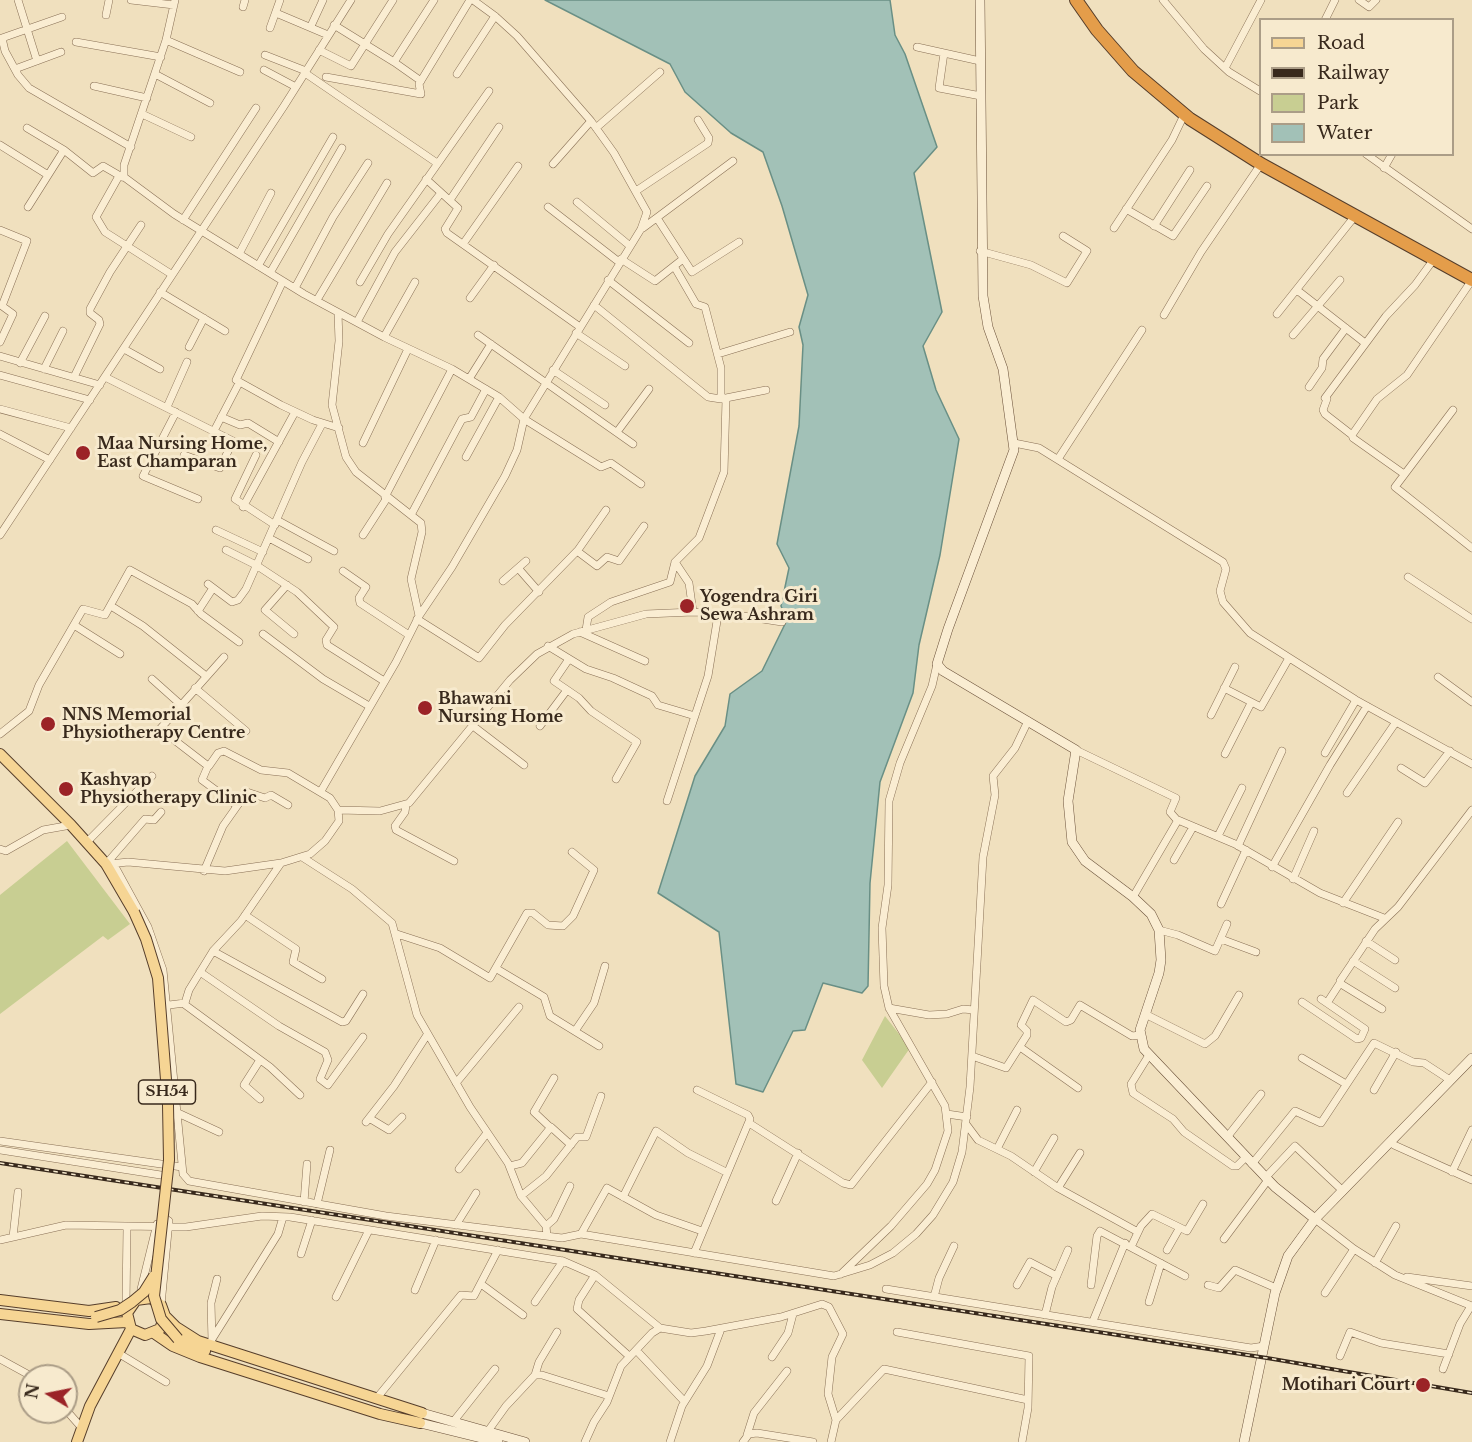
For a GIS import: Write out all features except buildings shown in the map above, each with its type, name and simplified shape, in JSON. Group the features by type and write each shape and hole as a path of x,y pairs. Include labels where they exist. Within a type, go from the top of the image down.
{"highway":[{"path":"1076,0 1127,66 1184,115 1261,164 1472,280"}],"main road":[{"name":"SH54","path":"0,754 109,864 134,912 153,960 160,994 170,1144 154,1276"},
{"path":"0,1306 96,1317 120,1310 132,1302 144,1292 154,1276"},
{"path":"154,1276 156,1306 165,1325 178,1339 197,1349 421,1418"},
{"path":"0,1300 89,1311 151,1298 161,1305 165,1316 184,1334 376,1399 421,1418"},
{"path":"77,1442 81,1427 118,1353 129,1325 127,1313 132,1302"},
{"path":"0,1314 89,1324 129,1325 145,1335 154,1333 164,1323 165,1316"},
{"path":"154,1333 172,1346 200,1357 370,1411 421,1418"}],"street":[{"path":"18,0 37,61"},
{"path":"106,15 109,0"},
{"path":"131,0 175,3 166,40 122,177 96,218 105,232 171,274"},
{"path":"270,28 280,0"},
{"path":"311,26 323,0"},
{"path":"0,534 124,349 351,0"},
{"path":"319,50 351,66 393,0"},
{"path":"394,62 434,0"},
{"path":"321,791 418,617 452,567 505,476 517,450 524,419 648,216 636,191 591,121 495,15 471,0 418,86 421,94 326,77"},
{"path":"839,1276 891,1226 927,1184 946,1140 947,1114 932,1082 889,1008 884,986 882,928 888,885 889,801 900,763 932,686 948,629 1012,460 1014,443 1003,369 986,316 981,251 980,0"},
{"path":"1163,0 1204,49 1226,68 1259,90"},
{"path":"1226,68 1261,0"},
{"path":"1326,18 1335,0"},
{"path":"1359,0 1369,7 1376,0"},
{"path":"276,13 328,35"},
{"path":"457,74 495,15"},
{"path":"62,17 2,38 3,53 22,81 35,93 131,147"},
{"path":"334,25 421,81"},
{"path":"166,40 240,72"},
{"path":"76,42 160,57"},
{"path":"916,47 980,61"},
{"path":"15,69 61,52"},
{"path":"944,53 939,88 981,96"},
{"path":"265,55 305,72 437,163"},
{"path":"264,70 296,87"},
{"path":"596,128 660,72"},
{"path":"155,74 210,103"},
{"path":"94,86 147,98"},
{"path":"360,282 387,234 489,91"},
{"path":"183,220 256,108"},
{"path":"142,114 191,137"},
{"path":"1114,228 1175,134 1184,115"},
{"path":"636,191 709,142 698,120"},
{"path":"553,164 591,121"},
{"path":"450,200 499,127"},
{"path":"27,128 64,150 93,173 102,166 122,177 200,231 294,288 384,337 452,369 499,397 524,419 601,467 611,464 641,484"},
{"path":"258,266 333,137"},
{"path":"0,145 48,175"},
{"path":"270,273 342,148"},
{"path":"28,207 64,150"},
{"path":"1369,156 1472,230"},
{"path":"1384,168 1391,156"},
{"path":"641,229 733,161"},
{"path":"294,288 333,217 368,163"},
{"path":"1164,315 1201,252 1261,164"},
{"path":"464,244 518,166"},
{"path":"1154,226 1190,170"},
{"path":"426,179 458,209 445,232 494,265 625,366"},
{"path":"317,300 387,183"},
{"path":"1126,209 1174,236 1207,186"},
{"path":"239,254 271,193"},
{"path":"357,322 379,279 403,240 441,193"},
{"path":"577,202 630,246"},
{"path":"548,207 620,261 653,280 683,259"},
{"path":"1277,314 1354,216"},
{"path":"657,218 693,272 739,242"},
{"path":"74,377 100,324 90,311 141,225"},
{"path":"0,230 27,242 2,306 2,309 13,314 0,342"},
{"path":"981,251 1031,265 1067,283 1087,251 1063,236"},
{"path":"1404,474 1353,438 1323,410 1326,398 1365,343 1415,285 1434,259"},
{"path":"470,298 494,265"},
{"path":"583,631 588,617 611,602 670,582 675,562 702,533 721,483 726,461 724,399 718,354 705,307 696,305 674,266"},
{"path":"366,271 379,279"},
{"path":"608,280 666,323 688,343"},
{"path":"1293,335 1340,280"},
{"path":"1352,435 1377,399 1407,375 1472,280"},
{"path":"283,281 236,378 239,383 295,412 322,424 339,428"},
{"path":"384,337 415,282"},
{"path":"1297,290 1365,343"},
{"path":"160,292 225,331"},
{"path":"594,305 708,397 724,399 766,390"},
{"path":"338,313 339,340 332,405 349,465 386,498 411,515 422,527 411,579 418,617 479,658 505,625 577,551 606,510"},
{"path":"20,363 45,316"},
{"path":"189,347 204,318"},
{"path":"1309,387 1322,368 1323,359 1346,328"},
{"path":"1058,459 1142,330"},
{"path":"44,369 63,331"},
{"path":"718,354 790,332"},
{"path":"478,335 633,444"},
{"path":"469,379 491,344"},
{"path":"124,349 160,369"},
{"path":"363,443 408,349"},
{"path":"0,356 100,384"},
{"path":"167,407 187,362"},
{"path":"363,535 386,498 452,369"},
{"path":"553,370 605,405"},
{"path":"0,375 90,400"},
{"path":"105,377 233,441 220,467 184,455"},
{"path":"214,431 239,383"},
{"path":"411,515 462,418 471,418 486,389"},
{"path":"617,432 649,389"},
{"path":"466,457 499,397"},
{"path":"0,409 71,428"},
{"path":"1454,410 1404,474 1396,489 1472,548"},
{"path":"176,412 143,476 198,499"},
{"path":"243,507 295,412"},
{"path":"221,417 240,425 248,423 279,442"},
{"path":"198,611 210,586 236,602 246,589 322,424"},
{"path":"0,434 50,460"},
{"path":"1014,443 1032,445 1058,459 1223,562 1226,569 1221,596 1228,610 1250,633 1356,700 1471,761"},
{"path":"256,455 235,497 243,507 334,551"},
{"path":"577,551 595,565 608,557 619,561 644,526"},
{"path":"216,530 263,552"},
{"path":"269,538 308,559"},
{"path":"226,550 287,585 334,627 327,640 327,645 384,681"},
{"path":"503,581 526,561"},
{"path":"675,562 689,583 693,612"},
{"path":"518,567 539,592"},
{"path":"0,734 29,711 39,685 83,609 103,616 132,570 192,604 239,642"},
{"path":"343,570 365,585 366,590 359,598 360,603 409,635"},
{"path":"1408,576 1472,620"},
{"path":"287,585 266,610 294,634"},
{"path":"111,606 143,626 206,676"},
{"path":"454,861 395,829 406,810 406,805 510,680 548,646 583,631 646,614 693,612 748,615 782,622"},
{"path":"667,801 708,676 718,615"},
{"path":"74,625 120,654"},
{"path":"583,631 645,661"},
{"path":"263,634 323,679 369,706"},
{"path":"548,646 569,659 652,696 658,705 695,716"},
{"path":"209,766 160,730 180,704 224,657"},
{"path":"1224,688 1251,703 1262,706 1289,658"},
{"path":"569,659 553,680 591,711 636,741 616,779"},
{"path":"937,664 944,671 1076,750 1176,798 1170,812 1177,820 1218,836 1293,879 1343,903 1384,918"},
{"path":"1211,715 1235,667"},
{"path":"1437,676 1472,702"},
{"path":"152,680 180,704"},
{"path":"195,688 246,731"},
{"path":"540,726 567,690"},
{"path":"1325,753 1356,700"},
{"path":"1226,754 1251,703"},
{"path":"1272,867 1330,765 1367,706"},
{"path":"109,864 138,905 157,948 169,1005 184,1178 195,1183 304,1202 456,1225 570,1238 581,1234 783,1269 839,1276 892,1252 916,1234 944,1201 959,1166 972,1056 983,857 995,795 993,776 1015,748 1028,721"},
{"path":"1347,793 1396,722"},
{"path":"473,726 524,765"},
{"path":"1076,750 1068,801 1072,843 1085,861 1133,897 1151,915 1159,930 1161,960 1140,1035 1149,1055 1267,1179 1317,1221 1354,1249 1395,1275 1472,1306 1460,1324 1443,1369"},
{"path":"109,864 204,871 233,870 281,863 310,854 325,841 339,821 338,810 321,791 288,773 261,770 224,751 218,753 202,780 236,806"},
{"path":"1238,846 1282,751"},
{"path":"1401,768 1425,783 1450,751"},
{"path":"87,842 152,776"},
{"path":"1218,836 1242,789"},
{"path":"204,871 212,846 236,806 248,791 265,798 271,795 288,806"},
{"path":"338,810 380,811 406,805"},
{"path":"1302,1002 1360,1039 1364,1034 1364,1028 1324,1001 1340,983 1366,941 1384,918 1401,903 1472,810"},
{"path":"109,864 146,819 154,820 161,812"},
{"path":"1133,897 1177,820"},
{"path":"1343,903 1398,822"},
{"path":"0,849 6,851 43,830 71,825"},
{"path":"1174,860 1193,827"},
{"path":"1293,879 1314,831"},
{"path":"1221,904 1246,850"},
{"path":"397,934 444,949 487,977 491,977 527,913 533,913 548,925 563,926 573,915 594,870 572,852"},
{"path":"302,856 352,889 392,923 397,934 414,1008 427,1035 510,1166 521,1196 546,1226 547,1236"},
{"path":"184,1005 213,951 245,915 281,863"},
{"path":"245,915 296,949 293,962 322,979"},
{"path":"1159,930 1178,935 1214,951 1227,924"},
{"path":"1221,939 1256,952"},
{"path":"1366,941 1395,960"},
{"path":"213,951 342,1022 346,1021 363,994"},
{"path":"1353,961 1395,988"},
{"path":"575,1031 594,1003 605,966"},
{"path":"497,969 545,999 550,1016 599,1046"},
{"path":"200,972 279,1026 325,1052 328,1060 320,1079 328,1085 363,1037"},
{"path":"1340,983 1382,1010"},
{"path":"1145,1014 1205,1044 1215,1036 1239,995"},
{"path":"972,1056 1005,1069 1028,1032 1021,1024 1033,1000 1069,1023 1080,1005 1132,1036 1140,1035"},
{"path":"169,1005 184,1005 260,1060 300,1095"},
{"path":"456,1083 519,1007"},
{"path":"889,1008 929,1015 947,1014 963,1009 974,1010"},
{"path":"1364,1034 1414,1062 1424,1063 1450,1080"},
{"path":"402,1117 389,1130 368,1120 394,1086 427,1035"},
{"path":"1149,1055 1133,1080 1130,1088 1133,1093 1173,1119 1184,1132 1233,1166 1237,1166 1249,1160 1295,1111 1321,1122 1370,1046 1375,1042"},
{"path":"1020,1047 1078,1088"},
{"path":"1374,1090 1396,1052"},
{"path":"1302,1058 1346,1084"},
{"path":"1244,1442 1276,1288 1288,1256 1343,1191 1472,1058"},
{"path":"260,1060 244,1085 260,1100"},
{"path":"1250,1442 1284,1277 1297,1251 1317,1221 1472,1066"},
{"path":"554,1078 534,1112 571,1145"},
{"path":"748,1123 843,1183 851,1185 932,1082"},
{"path":"694,1253 748,1123 748,1115 697,1090"},
{"path":"1228,1136 1261,1094"},
{"path":"521,1196 546,1176 578,1137 586,1137 601,1096"},
{"path":"997,1149 1017,1110"},
{"path":"178,1113 219,1132"},
{"path":"947,1114 966,1121 975,1138 997,1149 1058,1188 1138,1232"},
{"path":"510,1166 522,1163 551,1128"},
{"path":"1452,1172 1472,1130"},
{"path":"623,1197 656,1131 688,1153 726,1172"},
{"path":"459,1169 488,1133"},
{"path":"1034,1172 1054,1138"},
{"path":"0,1141 182,1167"},
{"path":"1394,1145 1472,1180"},
{"path":"1224,1239 1267,1179 1296,1146 1343,1191"},
{"path":"317,1204 330,1149"},
{"path":"0,1150 167,1176"},
{"path":"776,1201 798,1153"},
{"path":"1058,1188 1080,1153"},
{"path":"304,1202 307,1164"},
{"path":"546,1226 554,1219 570,1186"},
{"path":"581,1234 605,1188 656,1215 702,1231"},
{"path":"13,1237 18,1192"},
{"path":"456,1225 464,1208 476,1193"},
{"path":"1093,1321 1128,1245 1153,1214 1179,1229 1188,1230 1203,1204"},
{"path":"0,1240 66,1225 127,1228 186,1227 249,1217 284,1216 563,1261 595,1275 660,1328 691,1333 721,1329 827,1305 843,1334 832,1357 828,1394 836,1420 831,1442"},
{"path":"210,1343 280,1230 284,1216"},
{"path":"301,1254 312,1220"},
{"path":"161,1305 168,1226"},
{"path":"1375,1263 1396,1226"},
{"path":"132,1302 147,1274 156,1227"},
{"path":"127,1228 132,1302"},
{"path":"1167,1250 1179,1229"},
{"path":"336,1296 369,1230"},
{"path":"1091,1285 1098,1232 1103,1232 1185,1276"},
{"path":"415,1290 436,1240"},
{"path":"934,1297 939,1278 954,1246"},
{"path":"1325,1293 1354,1249"},
{"path":"376,1399 461,1294 474,1296 498,1250"},
{"path":"1045,1315 1068,1250"},
{"path":"535,1302 563,1261"},
{"path":"1017,1285 1030,1262 1057,1276"},
{"path":"1149,1302 1161,1263"},
{"path":"1208,1285 1220,1288 1235,1270 1276,1288"},
{"path":"595,1275 579,1300 577,1309 629,1356"},
{"path":"1395,1275 1472,1286"},
{"path":"210,1343 211,1303 217,1278"},
{"path":"481,1284 523,1316"},
{"path":"886,1289 1251,1348 1264,1346"},
{"path":"772,1358 788,1333 793,1314"},
{"path":"585,1442 609,1396 621,1366 660,1328"},
{"path":"670,1442 684,1401 707,1366 721,1329"},
{"path":"488,1431 506,1406 535,1375 539,1362 557,1332"},
{"path":"897,1332 1028,1355 1028,1400 1022,1442"},
{"path":"1340,1356 1350,1332 1381,1343 1449,1354"},
{"path":"636,1350 684,1401"},
{"path":"118,1353 166,1382"},
{"path":"0,1359 18,1369"},
{"path":"453,1422 495,1369"},
{"path":"836,1420 885,1369 1028,1400"},
{"path":"745,1438 754,1413 787,1371"},
{"path":"535,1375 609,1396"},
{"path":"421,1418 453,1422 525,1442"},
{"path":"421,1418 472,1438 498,1442"},
{"path":"78,1424 81,1427"},
{"path":"745,1438 757,1433 813,1442"}],"green space":[{"path":"67,841 130,924 108,940 103,936 0,1014 0,895"},
{"path":"885,1016 910,1048 882,1088 862,1060"}],"water":[{"path":"545,0 890,0 895,35 905,54 937,147 914,173 942,312 923,346 936,390 959,439 940,555 919,645 913,693 880,782 870,883 868,986 862,993 823,983 805,1030 793,1031 763,1092 736,1084 719,932 658,893 695,776 725,726 730,694 762,671 787,620 781,606 789,568 777,544 799,426 803,345 799,327 808,295 782,206 763,152 731,133 685,92 670,64"}],"railway":[{"path":"0,1163 1267,1358 1472,1393"}],"place":[{"name":"Maa Nursing Home, East Champaran","path":"83,453"},
{"name":"Yogendra Giri Sewa Ashram","path":"687,606"},
{"name":"Bhawani Nursing Home","path":"425,708"},
{"name":"NNS Memorial Physiotherapy Centre","path":"48,724"},
{"name":"Kashyap Physiotherapy Clinic","path":"66,789"},
{"name":"Motihari Court","path":"1423,1385"}]}
